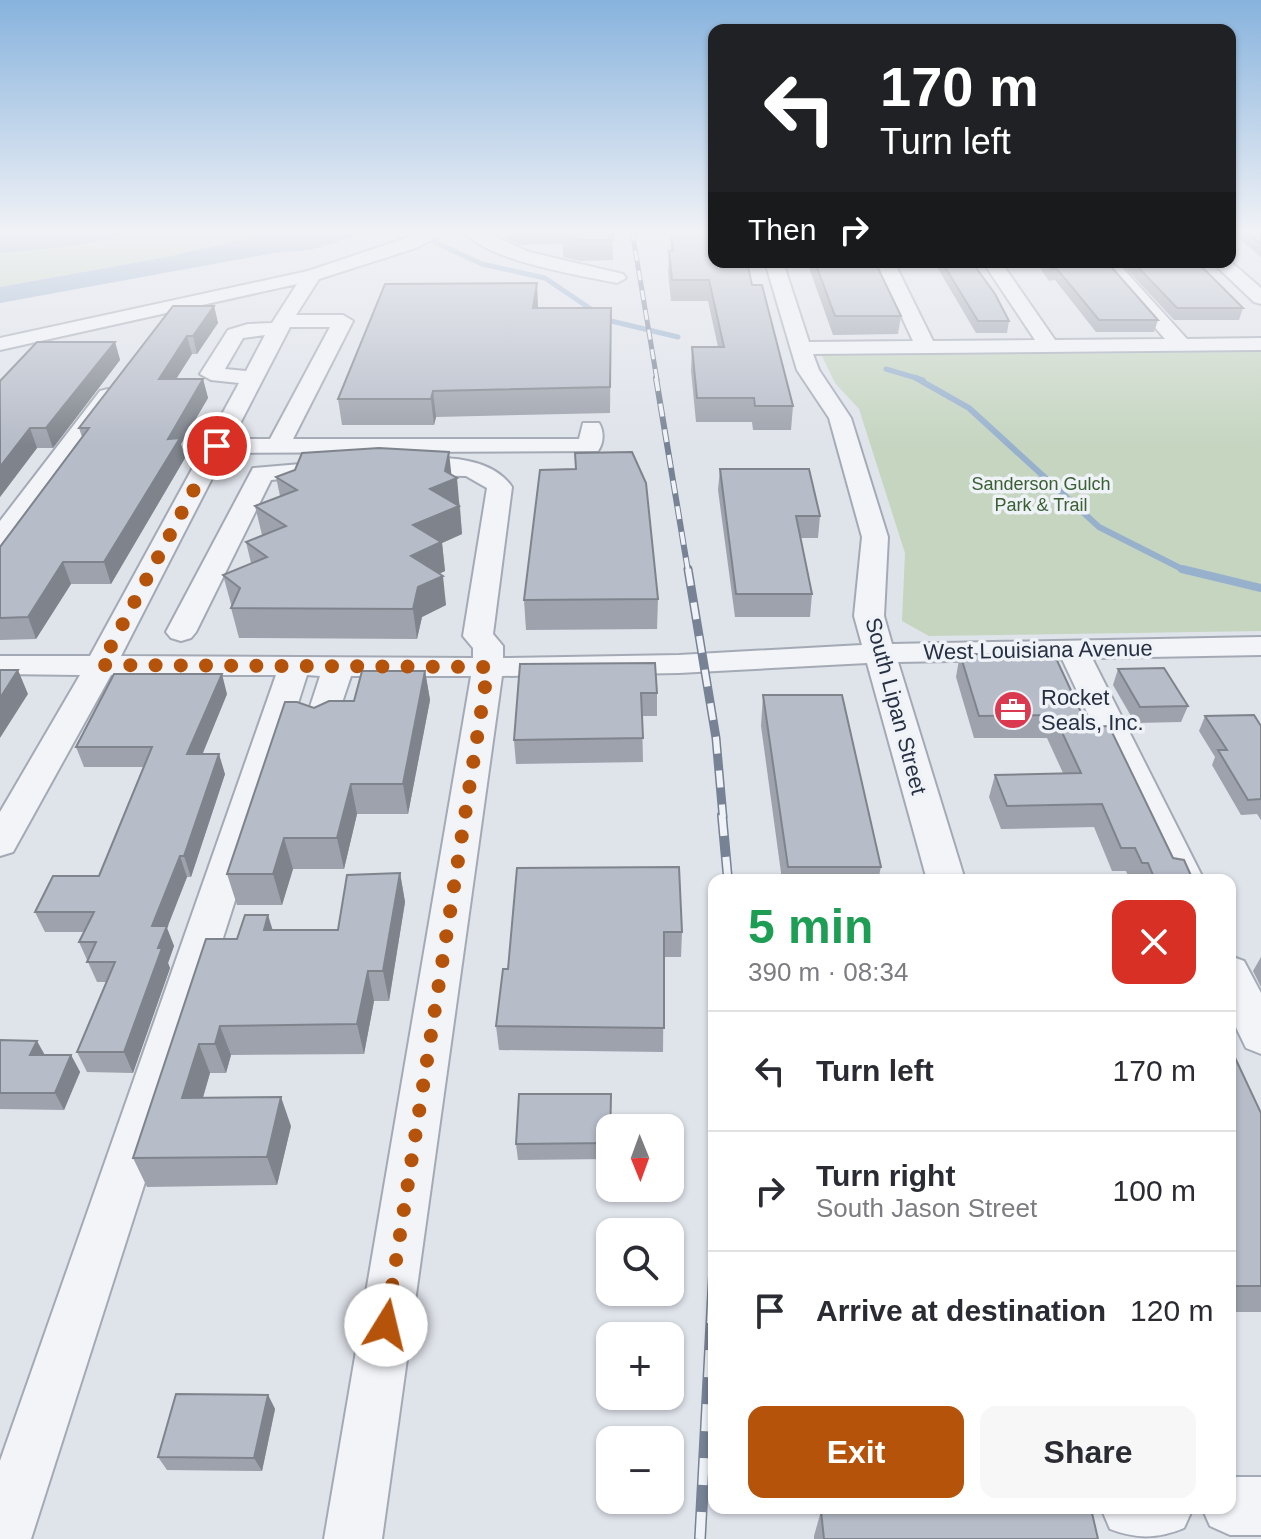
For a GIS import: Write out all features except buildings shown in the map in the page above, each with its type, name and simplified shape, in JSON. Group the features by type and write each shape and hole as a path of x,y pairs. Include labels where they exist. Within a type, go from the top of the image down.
{"street":[{"path":"4,347 192,303"},
{"path":"0,843 101,665 295,303"},
{"name":"South Lipan Street","path":"786,303 808,370 840,418 875,537 869,616 944,874"},
{"path":"905,303 926,347"},
{"path":"1020,303 1049,346"},
{"path":"1144,303 1182,345"},
{"path":"158,329 170,308"},
{"path":"253,378 211,374 235,334 281,325 343,321 278,446"},
{"path":"800,348 1261,344"},
{"path":"0,539 121,378"},
{"path":"217,446 590,446 591,428"},
{"path":"181,632 262,473 312,468 471,469 493,478 500,487 478,636 488,646 488,667 353,1539"},
{"path":"146,581 207,580"},
{"name":"West Louisiana Avenue","path":"0,665 488,667 703,664 879,653 1259,648"},
{"path":"1072,649 1182,874"},
{"path":"317,666 320,725"},
{"path":"2,1539 317,666"},
{"path":"1236,984 1261,1036"},
{"path":"1236,1506 1261,1506"},
{"path":"1132,1514 1138,1539"}],"green space":[{"name":"Sanderson Gulch Park & Trail","path":"1261,352 1261,631 929,636 902,621 905,553 859,409 835,383 822,356"}],"waterway":[{"path":"582,303 607,320 678,337"},
{"path":"886,369 923,380"},
{"path":"916,378 969,408 1099,527 1182,569"},
{"path":"1182,569 1261,588"},
{"path":"1182,569 1186,571"}],"railway":[{"path":"644,303 657,380"},
{"path":"656,378 688,571"},
{"path":"688,569 716,738 723,817"},
{"path":"722,815 727,874"},
{"path":"700,1539 708,1388"}],"place":[{"name":"Rocket Seals, Inc.","path":"1013,710"}],"route":[{"path":"217,446 101,665 488,667 386,1325"}]}
